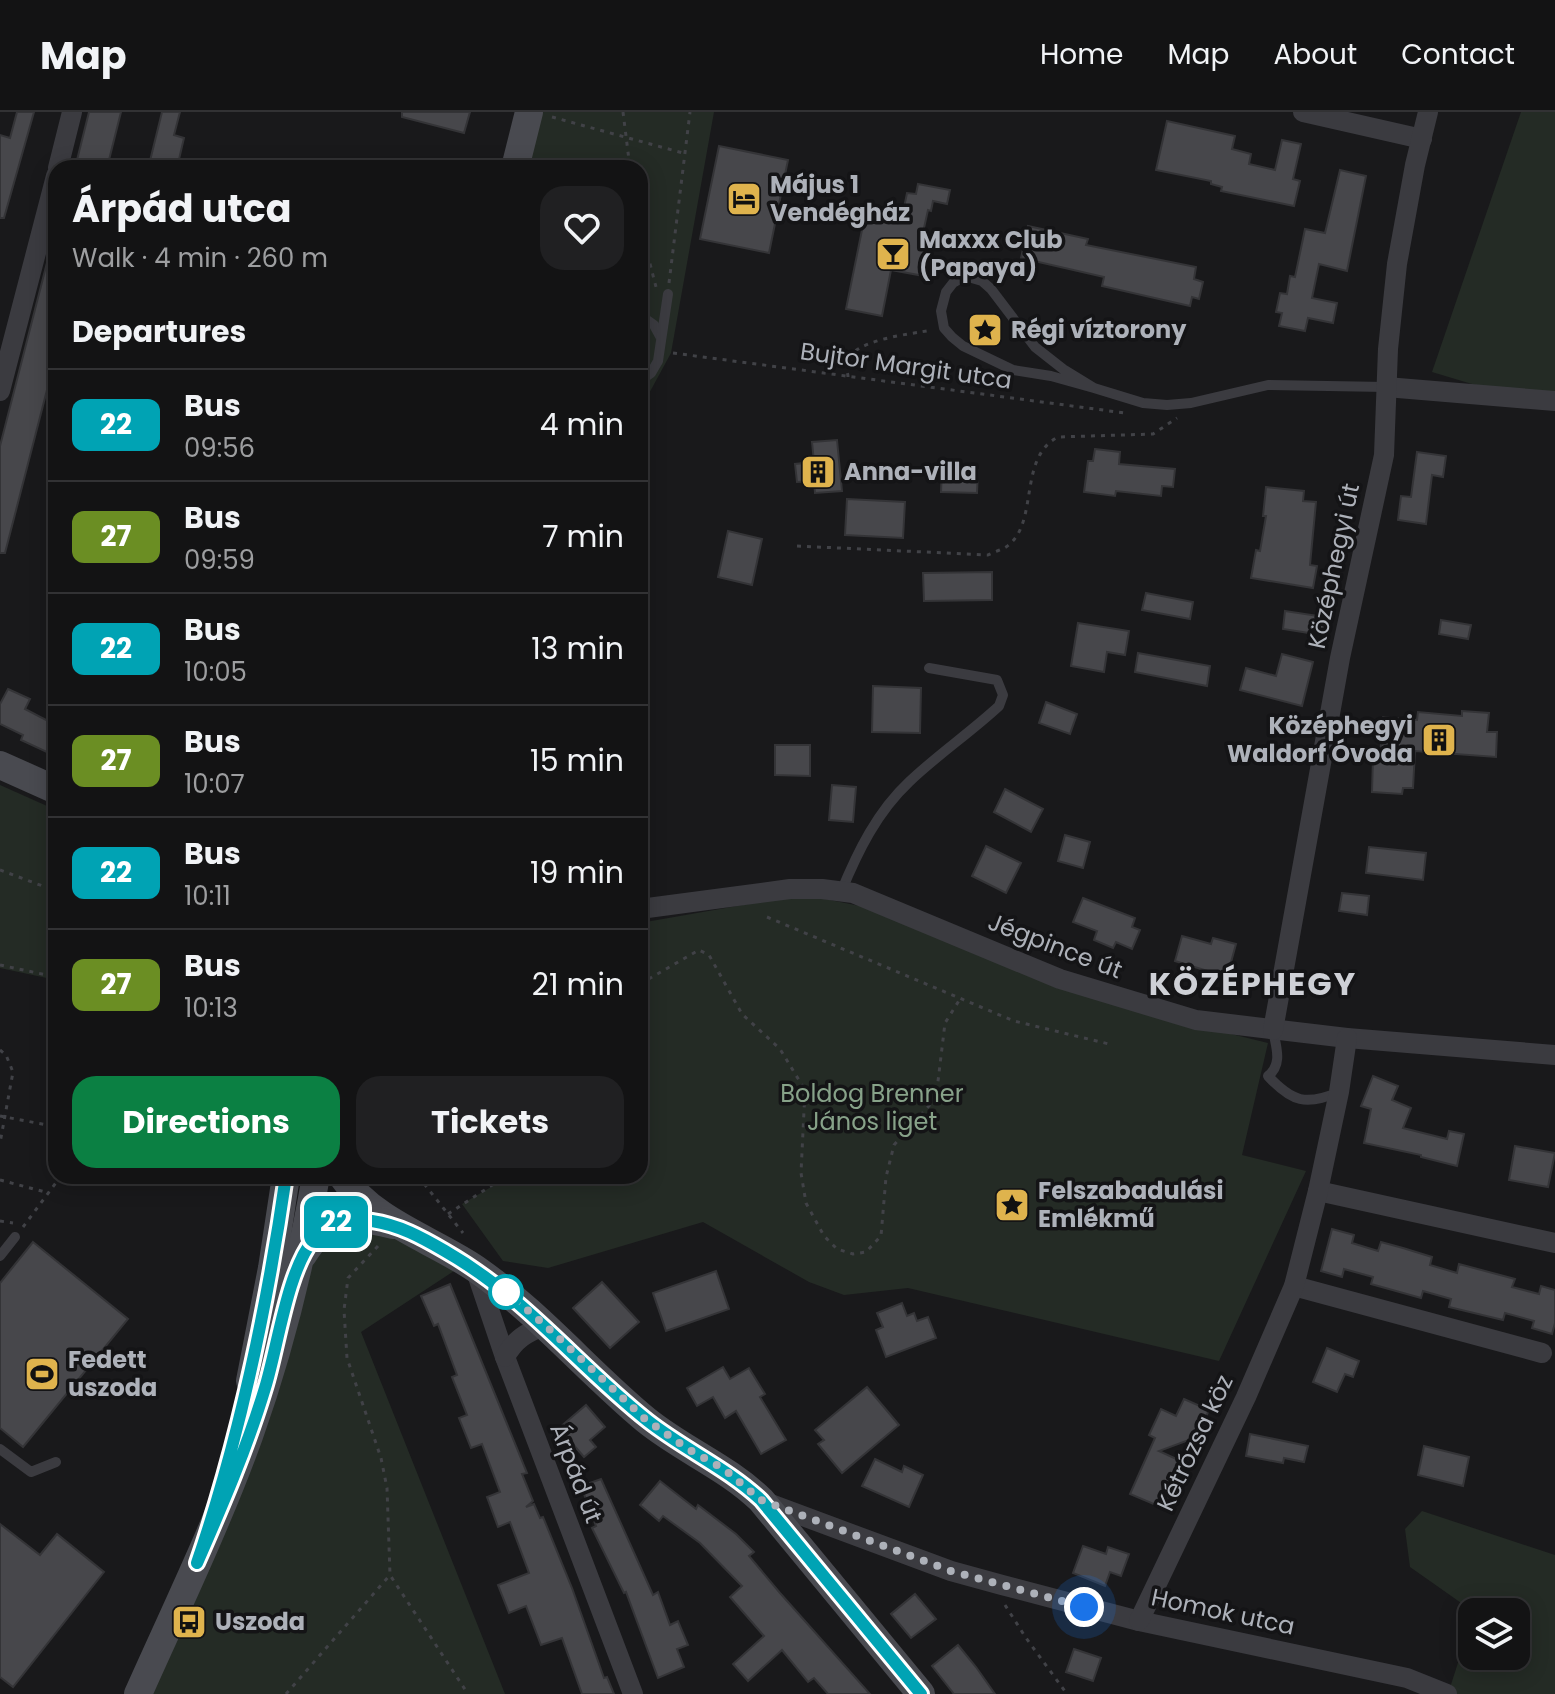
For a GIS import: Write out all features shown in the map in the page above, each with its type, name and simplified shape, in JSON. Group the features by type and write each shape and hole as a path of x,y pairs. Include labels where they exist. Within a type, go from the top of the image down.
{"street":[{"path":"60,160 72,112"},
{"path":"517,160 529,112"},
{"path":"1303,112 1422,139"},
{"name":"Középhegyi út","path":"1273,1030 1340,658 1384,455 1386,387 1397,264 1428,112"},
{"path":"0,391 47,251"},
{"path":"1386,387 1555,401"},
{"path":"0,765 48,786"},
{"name":"Jégpince út","path":"648,908 790,889 853,893 1060,979 1196,1020 1273,1030 1346,1046 1555,1055"},
{"name":"Kétrózsa köz","path":"1139,1621 1246,1397 1294,1286 1318,1191 1346,1046"},
{"path":"349,1184 391,1235"},
{"path":"197,1563 228,1468 253,1368 285,1185 314,1188 356,1219 475,1268 545,1325 645,1419 724,1469 761,1500 921,1694"},
{"path":"138,1694 225,1498 259,1409 297,1267 314,1188"},
{"path":"1318,1191 1555,1243"},
{"path":"297,1267 319,1233 338,1221 356,1219"},
{"name":"Árpád út","path":"475,1268 505,1357 633,1694"},
{"path":"1294,1286 1542,1353"},
{"path":"505,1357 513,1343 523,1335 545,1325"},
{"name":"Homok utca","path":"761,1500 951,1571 1139,1621 1407,1678 1447,1694"}],"lane":[{"path":"1094,388 1035,347 991,289 965,276 946,292 941,311 944,328 963,346 1013,370 1051,376 1143,403 1167,405 1203,401 1268,385 1386,387"},
{"path":"648,375 661,351 660,336 668,294"},
{"path":"648,321 660,336"},
{"path":"841,892 857,852 884,810 910,781 999,706 1003,695 997,680 929,668"},
{"path":"1273,1030 1278,1058 1275,1070 1268,1076 1281,1090 1295,1099 1310,1101 1339,1092"},
{"path":"0,1256 15,1237"},
{"path":"0,1449 31,1472 56,1462"}],"path":[{"path":"529,112 683,153"},
{"path":"623,112 629,160"},
{"path":"668,294 690,112"},
{"path":"648,256 664,319"},
{"path":"848,377 846,364 858,348 889,337 944,328"},
{"name":"Bujtor Margit utca","path":"661,351 1126,413 1143,403"},
{"path":"797,546 988,555 1008,546 1022,526 1031,475 1046,443 1058,437 1153,434 1203,401"},
{"path":"0,870 48,888"},
{"path":"767,917 1014,1021 1109,1044"},
{"path":"648,979 699,950 709,955 742,1014 780,1049 805,1090 801,1173 806,1203 824,1236 837,1249 853,1254 866,1252 881,1236 886,1177 894,1145 936,1098 945,1023 960,999"},
{"path":"0,965 48,975"},
{"path":"0,1050 6,1055 13,1072 0,1143"},
{"path":"3,1116 48,1126"},
{"path":"0,1180 49,1193"},
{"path":"15,1237 55,1184"},
{"path":"424,1184 448,1214 494,1184"},
{"path":"391,1235 359,1263 348,1278 344,1310 347,1358 381,1458 387,1488 390,1575 468,1694"},
{"path":"286,1694 390,1575"},
{"path":"1002,1585 1006,1609 1067,1694"}],"green space":[{"path":"542,112 714,112 671,353 648,395 648,160 530,160"},
{"path":"1521,112 1555,112 1555,409 1432,372"},
{"path":"0,785 48,806 48,978 0,968"},
{"name":"Boldog Brenner János liget","path":"788,897 820,898 860,906 1158,1016 1268,1043 1242,1155 1306,1171 1219,1361 908,1288 844,1295 809,1282 703,1222 548,1268 503,1261 462,1204 496,1184 648,1184 648,922"},
{"path":"380,1230 454,1271 361,1332 505,1694 150,1694 306,1269 333,1231"},
{"path":"1422,1511 1555,1555 1555,1694 1448,1694 1458,1663 1458,1670 1530,1670 1530,1598 1458,1598 1458,1601 1410,1567 1405,1529"}],"building":[{"path":"17,112 34,112 4,218 0,218 0,135 10,138"},
{"path":"89,112 121,112 109,160 77,160"},
{"path":"162,112 180,112 174,135 184,138 179,160 150,160"},
{"path":"402,112 470,112 464,133 402,117"},
{"path":"1167,121 1235,136 1232,149 1251,154 1249,164 1275,170 1282,140 1301,144 1293,179 1300,181 1294,206 1221,191 1222,187 1211,184 1211,181 1156,170"},
{"name":"Május 1 Vendégház","path":"719,146 788,160 769,253 700,239"},
{"path":"1340,170 1366,176 1347,271 1319,264 1312,298 1337,303 1333,323 1308,318 1305,331 1279,326 1282,313 1276,312 1280,293 1287,294 1290,276 1295,277 1305,229 1325,233"},
{"name":"Maxxx Club (Papaya)","path":"918,184 950,190 947,204 933,201 931,211 928,210 922,237 932,239 924,276 891,270 882,316 846,309 865,215 901,222 907,193 916,194"},
{"path":"1028,226 1088,239 1086,245 1196,267 1194,279 1203,282 1199,299 1192,297 1190,306 1102,286 1104,277 1021,258"},
{"path":"48,259 48,386 5,553 0,553 0,446"},
{"name":"Anna-villa","path":"837,440 842,491 815,493 814,481 797,482 795,464 814,462 812,442"},
{"path":"1095,449 1120,452 1119,464 1175,469 1173,487 1162,486 1161,496 1116,491 1115,496 1084,492 1088,461 1093,461"},
{"path":"1417,452 1446,456 1443,477 1432,475 1426,524 1398,520 1401,496 1411,497"},
{"path":"942,469 978,470 977,493 941,492"},
{"path":"1266,487 1304,491 1303,501 1316,502 1310,565 1317,566 1313,588 1251,578 1266,516 1263,516"},
{"path":"847,499 905,502 903,538 845,535"},
{"path":"728,531 762,539 752,585 718,577"},
{"path":"992,572 992,600 924,601 923,573"},
{"path":"1146,593 1193,602 1190,619 1142,610"},
{"path":"1285,611 1325,617 1322,635 1283,629"},
{"path":"1441,620 1471,625 1468,639 1439,634"},
{"path":"1078,623 1129,631 1125,655 1107,652 1104,672 1071,666"},
{"path":"1138,653 1210,666 1207,686 1135,672"},
{"path":"1282,654 1313,662 1302,706 1240,690 1246,668 1276,676"},
{"path":"873,686 921,688 920,733 872,732"},
{"path":"8,689 30,699 25,709 48,721 48,753 21,740 23,735 0,724 0,704"},
{"path":"1046,702 1077,714 1070,734 1039,723"},
{"name":"Középhegyi Waldorf Óvoda","path":"1462,711 1489,713 1487,732 1497,732 1496,757 1415,751 1413,788 1403,788 1402,794 1372,792 1373,757 1380,757 1383,717 1417,720 1418,712 1462,716"},
{"path":"775,745 810,745 810,776 775,775"},
{"path":"832,785 856,787 853,822 829,820"},
{"path":"1005,789 1043,809 1031,832 994,812"},
{"path":"1065,835 1090,842 1083,868 1058,861"},
{"path":"986,846 1021,863 1006,893 972,876"},
{"path":"1369,847 1426,853 1423,880 1366,873"},
{"path":"1342,893 1369,896 1367,915 1339,911"},
{"path":"1083,898 1135,918 1132,927 1140,930 1132,949 1116,942 1113,948 1094,940 1097,931 1073,922"},
{"path":"1182,936 1211,944 1213,938 1236,944 1227,977 1175,961"},
{"path":"1373,1076 1398,1086 1392,1100 1411,1108 1403,1128 1447,1139 1449,1131 1464,1134 1457,1166 1364,1143 1371,1109 1361,1106"},
{"path":"1515,1146 1555,1153 1548,1187 1509,1180"},
{"path":"1332,1229 1354,1235 1352,1243 1378,1251 1381,1242 1432,1257 1430,1265 1457,1273 1459,1264 1515,1279 1512,1287 1539,1294 1541,1286 1555,1290 1552,1334 1532,1328 1534,1321 1505,1313 1503,1320 1449,1307 1451,1299 1423,1291 1421,1298 1371,1284 1373,1277 1344,1269 1342,1277 1321,1271"},
{"name":"Fedett uszoda","path":"33,1242 128,1319 23,1447 0,1428 0,1283"},
{"path":"716,1271 729,1309 666,1331 653,1293"},
{"path":"602,1282 639,1322 610,1348 573,1308"},
{"path":"450,1284 527,1473 522,1474 533,1501 526,1507 534,1504 540,1518 543,1517 604,1678 607,1677 614,1694 582,1694 562,1638 541,1645 526,1606 509,1613 498,1585 529,1573 510,1522 498,1527 487,1497 500,1492 482,1444 471,1448 459,1418 467,1415 452,1377 457,1375 438,1324 434,1326 421,1296"},
{"path":"902,1303 907,1316 914,1313 917,1321 928,1317 936,1338 886,1357 876,1330 883,1327 877,1313"},
{"path":"1327,1348 1359,1361 1353,1377 1345,1374 1337,1392 1313,1382"},
{"path":"723,1367 730,1379 749,1368 765,1394 760,1397 786,1440 761,1454 736,1411 725,1418 713,1397 697,1406 687,1388"},
{"path":"867,1387 899,1425 842,1473 818,1444 824,1440 815,1430"},
{"path":"1184,1399 1209,1410 1197,1437 1159,1451 1183,1462 1163,1508 1130,1494 1155,1438 1149,1435 1161,1409 1176,1416"},
{"path":"586,1405 605,1427 590,1440 596,1447 584,1457 559,1428"},
{"path":"1250,1434 1308,1446 1304,1462 1284,1458 1283,1463 1246,1456"},
{"path":"1424,1446 1469,1457 1463,1486 1418,1475"},
{"path":"875,1459 902,1472 904,1466 923,1475 909,1507 862,1486"},
{"path":"601,1479 653,1595 658,1592 670,1625 678,1621 688,1645 677,1649 684,1667 658,1678 626,1592 592,1528 596,1526 581,1486"},
{"path":"660,1481 696,1509 698,1505 754,1552 749,1556 870,1694 828,1694 814,1678 808,1682 782,1650 748,1681 733,1664 764,1636 730,1597 742,1586 700,1543 663,1516 659,1521 640,1505"},
{"path":"0,1524 40,1555 57,1534 104,1572 13,1687 0,1677"},
{"path":"1083,1546 1106,1554 1108,1547 1129,1554 1121,1576 1110,1572 1105,1586 1073,1573"},
{"path":"915,1594 936,1619 911,1638 891,1614"},
{"path":"958,1645 995,1694 954,1694 932,1666"},
{"path":"1074,1649 1101,1658 1093,1681 1066,1672"}],"bus line":[{"name":"22","path":"285,1184 253,1368 228,1468 197,1563 259,1409 300,1260 319,1233 338,1221 356,1219 385,1223 403,1228 475,1268 545,1325 645,1419 744,1483 921,1694"}],"place":[{"name":"Május 1 Vendégház","path":"744,199"},
{"name":"Maxxx Club (Papaya)","path":"893,254"},
{"name":"Régi víztorony","path":"985,330"},
{"name":"Anna-villa","path":"818,472"},
{"name":"Középhegyi Waldorf Óvoda","path":"1439,740"},
{"name":"Felszabadulási Emlékmű","path":"1012,1205"},
{"name":"Fedett uszoda","path":"42,1374"},
{"name":"Uszoda","path":"189,1622"}],"district":[{"name":"KÖZÉPHEGY","path":"1253,984"}],"route":[{"path":"506,1292 645,1419 724,1469 761,1500 951,1571 1084,1607"}]}
